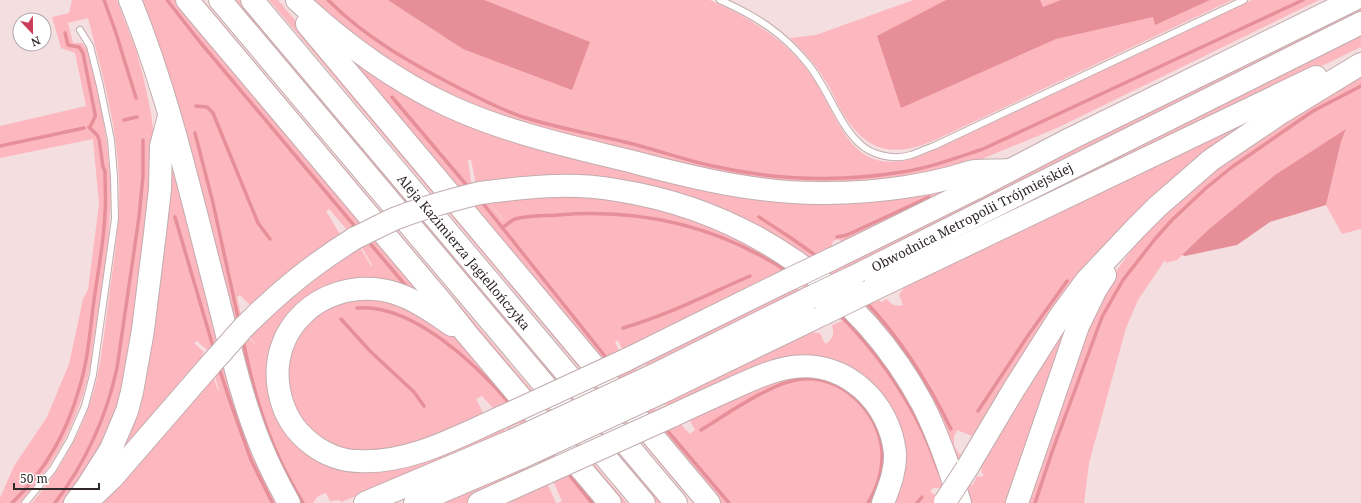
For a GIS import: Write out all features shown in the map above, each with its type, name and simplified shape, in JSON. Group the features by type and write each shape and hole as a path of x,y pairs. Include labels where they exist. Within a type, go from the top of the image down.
{"highway":[{"path":"130,0 150,53 169,115 239,380 261,446 289,503"},
{"path":"187,0 610,503"},
{"name":"Aleja Kazimierza Jagiellończyka","path":"220,0 644,503"},
{"name":"Aleja Kazimierza Jagiellończyka","path":"252,0 676,503"},
{"path":"287,0 708,501"},
{"path":"297,0 338,36 370,61 409,86 447,105 496,125 674,172 753,188 824,194 885,190 922,184 974,171 1010,170"},
{"path":"466,333 416,302 383,290 350,290 320,300 297,320 284,340 280,353 277,381 280,397 285,411 291,423 299,433 316,447 335,456 358,461 386,460 422,451 502,417 626,360 832,259 1070,139 1354,0"},
{"name":"Obwodnica Metropolii Trójmiejskiej","path":"656,384 809,298 1361,23"},
{"name":"Obwodnica Metropolii Trójmiejskiej","path":"518,448 656,384 825,313 1361,55"},
{"path":"950,503 967,468 1014,388 1061,315 1086,281 1158,206 1211,160 1282,112 1361,64"},
{"path":"75,503 111,448 125,416 132,392 143,330 157,218 161,170 161,146 169,115"},
{"path":"86,503 113,477 244,327 272,299 317,263 355,238 393,220 434,204 480,193 524,187 573,186 614,189 653,197 685,206 723,220 776,248 817,277 837,294 866,324 891,355 913,387 934,428 947,460 950,503"},
{"path":"1017,503 1078,326 1096,290 1136,228"},
{"path":"480,503 776,370 811,366 842,374 864,390 880,409 890,428 895,454 893,478 883,503"},
{"path":"365,503 518,448"},
{"path":"415,503 518,448"}],"lane":[{"path":"720,0 760,20 782,35 815,72 845,125 860,144 878,154 891,157 910,155 934,146 1244,0"},
{"path":"26,503 53,469 70,440 85,406 94,376 115,219 114,177 109,132 90,46 80,30"}],"shaded area":[{"path":"72,0 117,0 136,50 144,80 151,113 155,144 137,330 115,424 67,503 32,503 54,475 72,445 87,412 97,378 101,356 116,242 119,210 119,179 116,144 106,90 88,18 68,23 73,43 82,43 88,50 100,101 107,144 111,186 109,236 91,362 87,382 74,420 56,455 33,488 20,503 0,503 0,498 14,466 47,417 69,364 83,299 88,290 99,204 93,139 0,158 0,126 86,106 75,53 61,48 52,17 69,13"},
{"path":"137,0 180,0 440,309 438,310 414,297 389,287 371,284 350,285 330,291 312,301 297,315 285,331 276,349 273,370 274,391 278,406 289,428 294,434 320,455 336,462 370,466 387,465 421,456 501,422 506,433 508,432 504,422 505,421 481,395 481,397 476,398 485,418 431,441 403,450 375,454 356,454 330,447 307,431 294,413 287,393 285,373 288,353 296,334 309,318 325,306 346,298 355,296 374,296 392,300 410,307 432,319 445,328 470,350 481,361 567,465 602,503 558,503 562,501 553,481 560,478 550,466 531,474 529,469 539,465 519,423 509,428 511,434 341,502 339,500 330,501 326,493 318,496 313,503 297,503 271,451 251,396 183,140 150,35","holes":["329,209 361,246 372,265 371,266 358,244 300,285 272,309 247,335 259,347 246,337 237,297 240,295 251,306 292,269 341,236 326,211"]},
{"path":"194,0 203,0 627,503 618,503"},
{"path":"233,0 239,0 663,503 657,503"},
{"path":"269,0 278,0 702,503 693,503"},
{"path":"311,0 710,0 759,26 791,51 814,80 848,138 862,152 879,160 901,161 930,152 1252,0 1319,0 1057,128 982,159 934,172 870,182 788,183 715,172 574,138 485,111 431,87 368,48"},
{"path":"388,0 484,0 590,42 572,90 463,49"},
{"path":"913,0 1232,0 935,140 908,149 895,150 873,145 853,128 841,111 821,74 809,58 790,38 816,35"},
{"path":"946,0 1040,0 1043,7 1061,0 1210,0 1155,25 1153,17 1056,39 901,108 877,36"},
{"path":"1361,4 1361,12 845,270 835,261"},
{"path":"1361,30 1361,47 864,287 881,302 887,299 894,305 903,305 899,295 905,286 1239,125 1241,126 1199,158 1161,191 1107,245 1075,284 1046,325 982,433 979,431 972,436 957,430 954,436 954,445 963,457 972,486 977,476 981,477 984,475 981,472 982,465 980,464 1052,345 1079,306 1081,306 1082,308 1057,374 1013,503 969,503 949,441 920,383 884,331 841,286 792,247 737,216 676,193 612,180 578,177 527,178 476,184 471,160 468,160 471,182 503,220 485,198 542,192 570,191 599,193 662,205 721,226 776,255 825,292 868,337 904,387 933,443 953,503 947,503 943,489 933,488 930,491 935,495 935,503 891,503 901,471 901,449 896,427 887,408 874,391 857,377 838,367 817,361 795,360 784,361 753,372 670,413 690,434 695,430 687,415 764,379 791,372 811,372 829,376 846,383 861,394 874,408 883,425 888,443 890,462 889,472 878,503 721,503 337,47 340,46 373,70 406,91 439,108 474,123 546,147 649,174 702,186 783,198 850,200 909,194 977,178 977,181 851,242 850,240 840,241 839,239 833,241 831,248 824,251 824,253 860,283 858,281","holes":["784,271 842,321 832,325 832,336 825,344 820,333 809,332 663,399 666,406 655,410 636,369 646,364 649,370 801,291 791,283 644,355 645,358 630,365 620,353 615,342 618,340 624,354 767,284 765,280"]},
{"path":"1361,78 1361,229 1342,234 1326,205 1341,142 1346,130 1208,230 1177,260 1166,263 1165,260 1138,300 1126,328 1089,463 1084,503 1024,503 1071,366 1107,284 1132,249 1162,215 1237,153 1332,93"},
{"path":"1346,129 1341,142 1326,205 1270,222 1237,245 1185,256 1182,255 1208,230 1275,175"},
{"path":"167,144 278,503 98,503 213,375 219,391 208,351 197,341 194,343 204,352 201,356 204,358 107,469 114,450"},
{"path":"526,467 531,477 471,503 438,503"},
{"path":"546,481 556,503 496,503"}],"waterway":[{"path":"104,0 136,98"},
{"path":"167,0 200,42 357,229"},
{"path":"328,0 358,27 390,49 459,88 490,104 515,114 536,121 629,143 702,164 736,171 783,177 807,178 855,177 912,170 983,149 1303,0"},
{"path":"65,33 68,45 79,47 83,53 95,114 90,127"},
{"path":"1035,503 1052,452 1102,317 1123,280 1155,239 1172,220 1206,188 1232,167 1313,111 1361,86"},
{"path":"392,97 469,188"},
{"path":"196,106 207,107 213,113 258,223 270,239"},
{"path":"124,120 137,117"},
{"path":"12,503 24,491 44,465 61,436 74,405 85,368 102,246 105,202 105,171 103,167 99,139 89,127"},
{"path":"0,146 84,128"},
{"path":"195,133 213,203 239,322"},
{"path":"55,503 76,472 94,439 107,405 117,368 139,217 143,176 143,140"},
{"path":"837,237 847,235 929,197"},
{"path":"481,201 608,360"},
{"path":"503,227 512,220 536,216 619,214 649,218 706,232 761,256 788,272"},
{"path":"175,217 214,350"},
{"path":"759,217 818,257"},
{"path":"368,241 406,286"},
{"path":"623,328 671,311 750,276"},
{"path":"978,411 1029,334 1067,281"},
{"path":"865,301 890,330 913,362 951,429"},
{"path":"357,308 378,309 400,316 422,326 463,356 512,406"},
{"path":"839,314 875,355 906,400 923,432 939,472"},
{"path":"341,319 370,351 414,392 424,406"},
{"path":"243,340 259,404 273,444 303,503"},
{"path":"219,368 251,460 272,502"},
{"path":"701,430 764,392 790,381 817,379 831,383 856,399 866,410 874,423 879,437 882,451 881,472 875,491 868,503"},
{"path":"665,428 729,503"},
{"path":"567,472 592,503"},
{"path":"917,503 922,497"}]}
